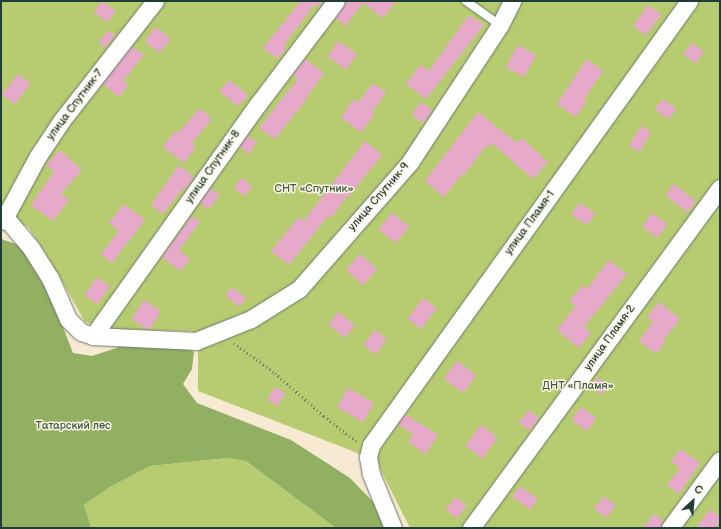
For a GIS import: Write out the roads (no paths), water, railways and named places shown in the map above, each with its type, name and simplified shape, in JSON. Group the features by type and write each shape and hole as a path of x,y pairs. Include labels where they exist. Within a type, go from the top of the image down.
{"street":[{"name":"улица Спутник-7","path":"3,219 38,156 62,120 155,1"},
{"name":"улица Спутник-8","path":"92,336 258,104 336,1"},
{"name":"улица Спутник-9","path":"92,336 196,341 251,319 298,289 410,162 500,25 512,1"},
{"name":"улица Пламя-1","path":"393,528 371,474 368,457 370,448 689,1"},
{"name":"улица Пламя-2","path":"472,528 720,188"},
{"path":"3,219 32,248 50,278 68,319 82,332 92,336"},
{"path":"670,528 720,460"}],"lane":[{"path":"466,1 500,25"}],"park label":[{"name":"СНТ «Спутник»","path":"314,189"},
{"name":"ДНТ «Пламя»","path":"578,386"},
{"name":"Татарский лес","path":"73,426"}]}
